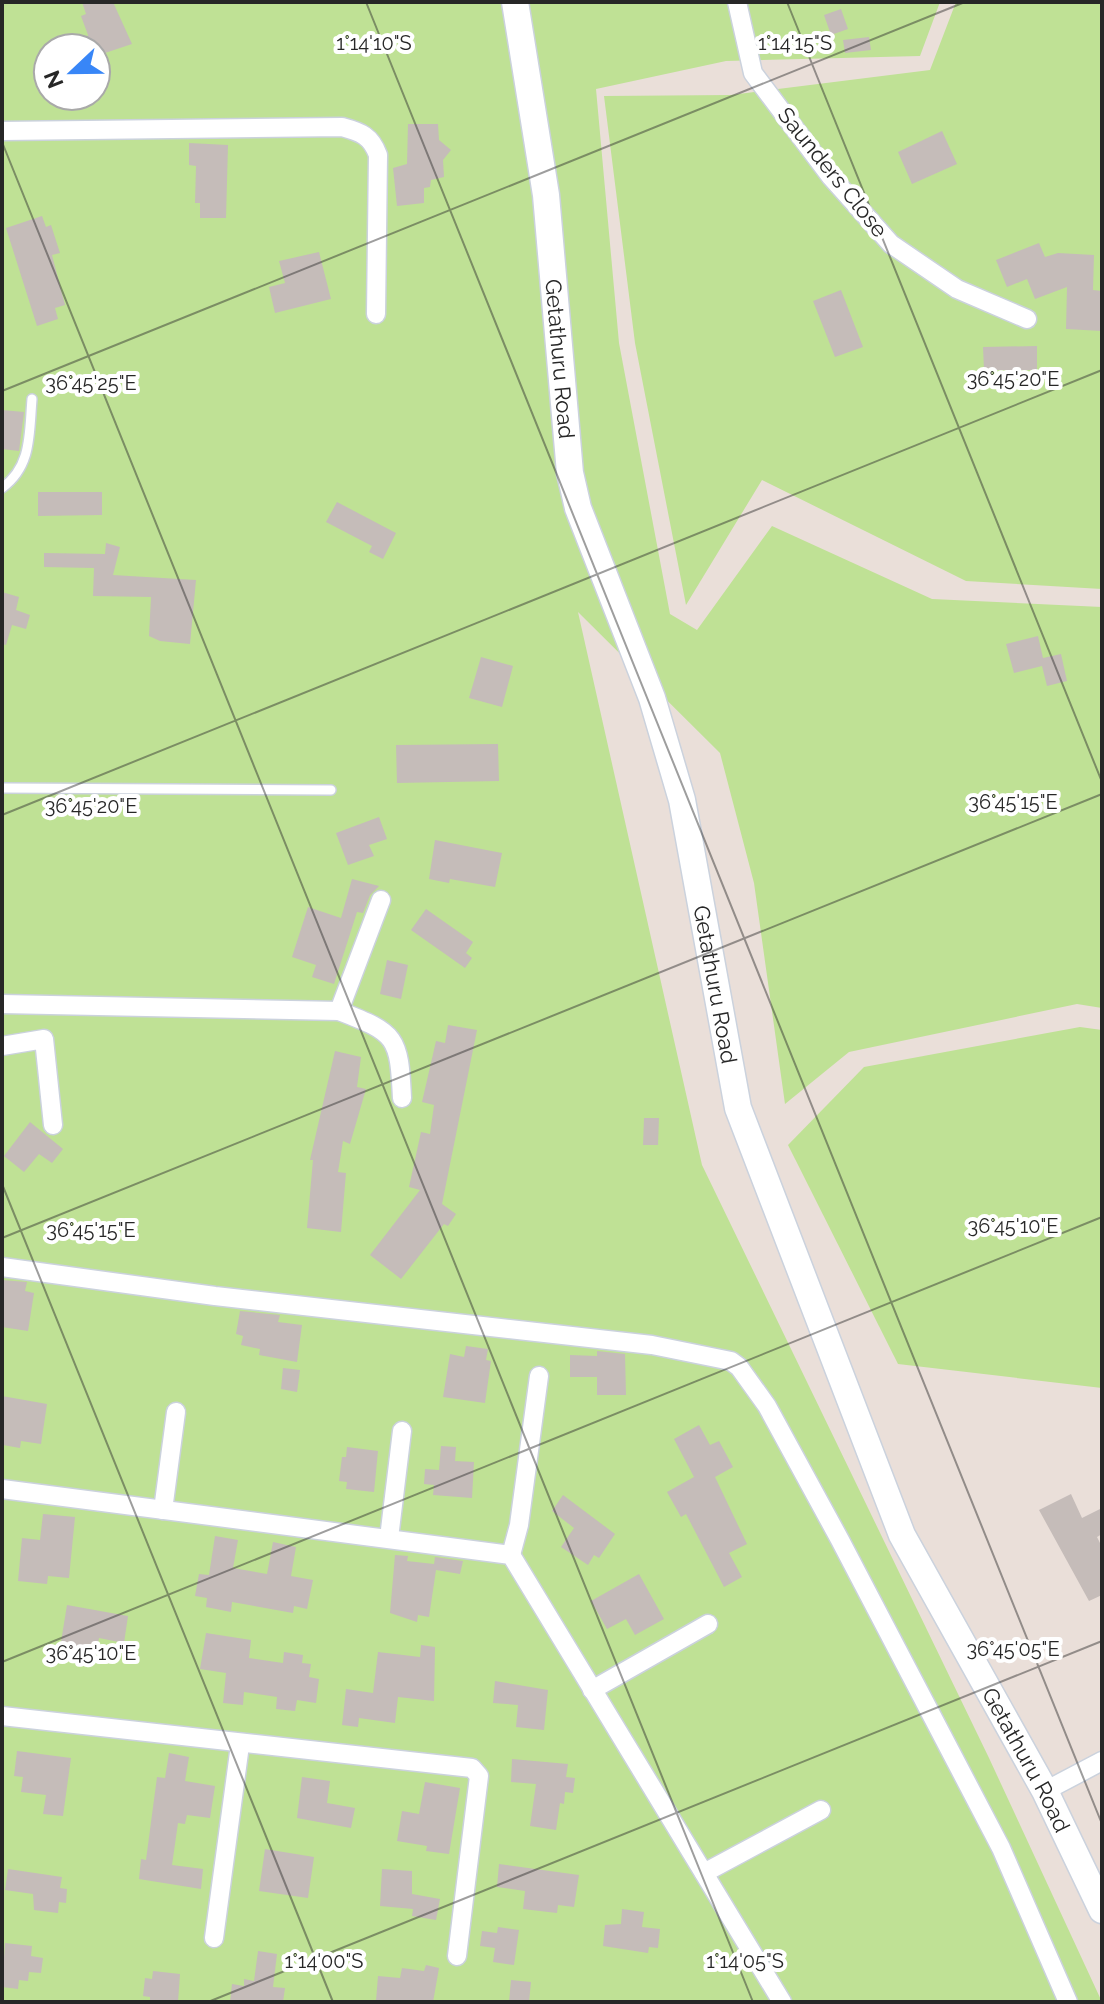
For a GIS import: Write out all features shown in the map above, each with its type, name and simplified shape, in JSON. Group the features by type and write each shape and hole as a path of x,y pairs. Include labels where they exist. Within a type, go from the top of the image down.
{"main road":[{"name":"Getathuru Road","path":"515,2 546,195 570,473 578,508 652,698 682,800 738,1108 902,1535 1045,1791 1102,1910"}],"street":[{"name":"Saunders Close","path":"737,2 753,73 831,177 891,244 957,289 1027,319"},
{"path":"2,131 342,127 361,132 373,142 378,155 376,314"},
{"path":"339,1011 381,900"},
{"path":"2,1004 339,1011 377,1026 400,1052 402,1098"},
{"path":"2,1046 44,1039 53,1125"},
{"path":"2,1267 215,1296 652,1345 731,1361 739,1367 767,1406 847,1554 1001,1848 1068,2002"},
{"path":"539,1376 519,1525 511,1555 782,2002"},
{"path":"163,1510 176,1412"},
{"path":"389,1538 402,1431"},
{"path":"2,1489 511,1555"},
{"path":"592,1690 708,1624"},
{"path":"2,1716 240,1745 472,1768 479,1776 457,1956"},
{"path":"214,1938 240,1745"},
{"path":"1045,1791 1102,1761"},
{"path":"704,1873 821,1810"}],"lane":[{"path":"2,488 15,479 27,460 32,399"},
{"path":"2,788 331,790"}],"green space":[{"path":"2,2 940,2 920,56 726,61 596,89 619,343 670,614 697,630 772,526 932,599 1102,607 1102,1008 1077,1004 849,1052 785,1104 754,883 720,753 578,612 702,1165 989,1758 1102,2002 2,2002"},
{"path":"956,2 1102,2 1102,589 966,581 762,480 686,605 635,343 604,96 731,95 930,70"},
{"path":"1080,1027 1102,1030 1102,1388 898,1364 788,1145 864,1067"}],"building":[{"path":"82,2 113,2 132,44 112,51 112,32 87,32 81,16 86,14"},
{"path":"841,9 848,29 831,35 824,15"},
{"path":"869,37 871,50 845,53 843,40"},
{"path":"408,124 438,124 439,140 451,150 443,160 444,177 431,180 430,187 424,188 424,203 397,206 393,168 407,164"},
{"path":"942,131 957,164 912,184 898,152"},
{"path":"189,143 228,145 226,218 200,218 200,203 195,203 196,166 189,165"},
{"path":"42,216 46,227 51,225 60,253 52,255 65,305 55,308 58,319 37,326 6,228"},
{"path":"1039,243 1045,257 1058,253 1094,255 1093,290 1102,291 1102,331 1066,329 1067,287 1035,299 1027,279 1007,287 996,260"},
{"path":"319,252 331,299 275,313 269,287 285,283 279,261"},
{"path":"841,290 863,347 835,357 813,301"},
{"path":"1037,346 1037,370 984,370 983,347"},
{"path":"2,410 24,412 19,451 2,449"},
{"path":"38,492 102,492 102,515 38,516"},
{"path":"337,502 396,533 383,559 369,552 372,546 326,522"},
{"path":"106,543 120,547 113,575 196,580 190,644 160,641 149,636 151,597 93,596 94,568 44,567 44,553 105,554"},
{"path":"2,592 19,597 16,610 30,615 26,629 12,625 6,645 2,644"},
{"path":"1038,636 1043,658 1061,654 1067,681 1047,686 1042,666 1014,673 1006,644"},
{"path":"481,657 513,666 502,707 469,698"},
{"path":"498,744 499,781 397,783 396,745"},
{"path":"379,817 387,839 369,845 374,856 348,865 336,833"},
{"path":"435,840 502,853 495,887 450,879 449,883 429,879"},
{"path":"352,879 379,886 370,895 363,913 357,912 334,984 312,977 316,965 292,957 308,907 341,918"},
{"path":"426,909 473,942 466,953 472,958 465,968 411,930"},
{"path":"387,960 408,965 401,999 380,994"},
{"path":"448,1025 477,1030 442,1204 456,1214 448,1226 444,1224 401,1279 370,1255 420,1190 409,1187 421,1132 430,1134 434,1105 422,1102 436,1041 445,1043"},
{"path":"335,1051 361,1057 357,1087 366,1089 350,1144 343,1141 338,1172 346,1173 341,1232 307,1228 313,1160 310,1160"},
{"path":"644,1118 659,1118 658,1145 643,1145"},
{"path":"30,1122 63,1149 52,1163 39,1154 24,1172 4,1156"},
{"path":"2,1280 27,1282 25,1291 34,1293 28,1331 2,1327"},
{"path":"240,1311 280,1315 278,1322 302,1325 297,1362 259,1355 260,1349 241,1345 243,1336 236,1334"},
{"path":"466,1346 488,1349 486,1360 491,1361 485,1403 443,1397 450,1354 464,1357"},
{"path":"597,1351 625,1354 626,1395 597,1395 597,1377 570,1377 570,1355 597,1356"},
{"path":"283,1368 300,1370 297,1392 281,1389"},
{"path":"2,1396 47,1404 41,1444 21,1441 20,1448 3,1445"},
{"path":"699,1425 710,1445 719,1441 733,1467 715,1477 747,1544 729,1553 742,1577 724,1587 686,1514 681,1517 667,1492 694,1477 674,1439"},
{"path":"441,1446 456,1447 455,1461 474,1462 472,1498 433,1495 434,1485 424,1484 425,1469 439,1470"},
{"path":"347,1447 378,1451 374,1492 346,1489 347,1482 339,1481 342,1457 346,1457"},
{"path":"1071,1494 1082,1518 1102,1508 1102,1534 1097,1537 1102,1547 1102,1595 1089,1601 1039,1510"},
{"path":"563,1495 615,1534 599,1558 594,1555 588,1565 561,1547 574,1528 552,1511"},
{"path":"43,1514 75,1517 69,1578 48,1576 47,1584 18,1581 22,1538 40,1540"},
{"path":"215,1536 238,1540 233,1568 267,1574 273,1542 296,1547 291,1576 313,1580 307,1609 294,1606 293,1613 232,1602 231,1612 206,1607 207,1598 195,1596 199,1574 209,1575"},
{"path":"395,1555 408,1556 407,1561 434,1564 435,1557 463,1561 460,1574 436,1570 429,1617 418,1615 417,1622 390,1613"},
{"path":"639,1574 664,1619 635,1635 626,1619 607,1629 591,1601"},
{"path":"67,1605 128,1616 124,1643 99,1638 95,1660 59,1654"},
{"path":"206,1633 251,1640 249,1658 283,1663 284,1652 303,1655 302,1663 311,1664 309,1677 319,1679 316,1703 297,1700 295,1711 276,1709 277,1697 244,1692 243,1705 223,1703 226,1673 200,1669"},
{"path":"421,1645 435,1647 434,1701 398,1697 395,1723 359,1718 358,1727 342,1725 346,1689 373,1693 378,1652 420,1657"},
{"path":"495,1681 548,1690 544,1730 516,1727 518,1705 493,1703"},
{"path":"17,1751 71,1758 63,1816 43,1814 46,1795 21,1792 23,1777 14,1776"},
{"path":"169,1753 189,1757 185,1781 215,1786 210,1818 187,1815 185,1824 178,1823 172,1865 203,1869 201,1889 139,1879 141,1859 146,1860 157,1777 165,1778"},
{"path":"512,1759 568,1764 566,1777 575,1778 573,1793 565,1792 556,1830 530,1826 536,1784 511,1782"},
{"path":"302,1777 330,1781 327,1803 355,1808 351,1828 297,1818"},
{"path":"425,1782 460,1788 449,1854 426,1851 427,1846 397,1841 402,1811 419,1814"},
{"path":"265,1849 314,1857 308,1898 259,1891"},
{"path":"499,1864 579,1875 574,1907 558,1905 557,1913 523,1909 525,1891 497,1887"},
{"path":"8,1869 62,1877 60,1888 67,1889 66,1903 59,1902 58,1913 34,1910 33,1894 5,1890"},
{"path":"382,1869 412,1871 412,1894 440,1899 436,1920 412,1916 413,1909 380,1906"},
{"path":"622,1909 644,1912 642,1927 660,1929 658,1948 649,1947 648,1953 603,1946 605,1925 621,1924"},
{"path":"498,1927 519,1930 514,1965 493,1962 495,1948 480,1946 482,1931 497,1933"},
{"path":"5,1943 32,1946 31,1956 43,1958 41,1973 29,1972 28,1981 19,1980 18,1989 2,1987"},
{"path":"258,1951 277,1954 273,1987 285,1988 283,2002 230,2002 232,1984 244,1986 244,1979 254,1981"},
{"path":"426,1965 439,1968 433,2002 376,2001 378,1976 400,1978 402,1968 424,1971"},
{"path":"153,1971 180,1974 178,2002 150,2002 150,1997 143,1996 145,1978 152,1979"},
{"path":"511,1980 531,1982 529,2002 509,2002"}]}
